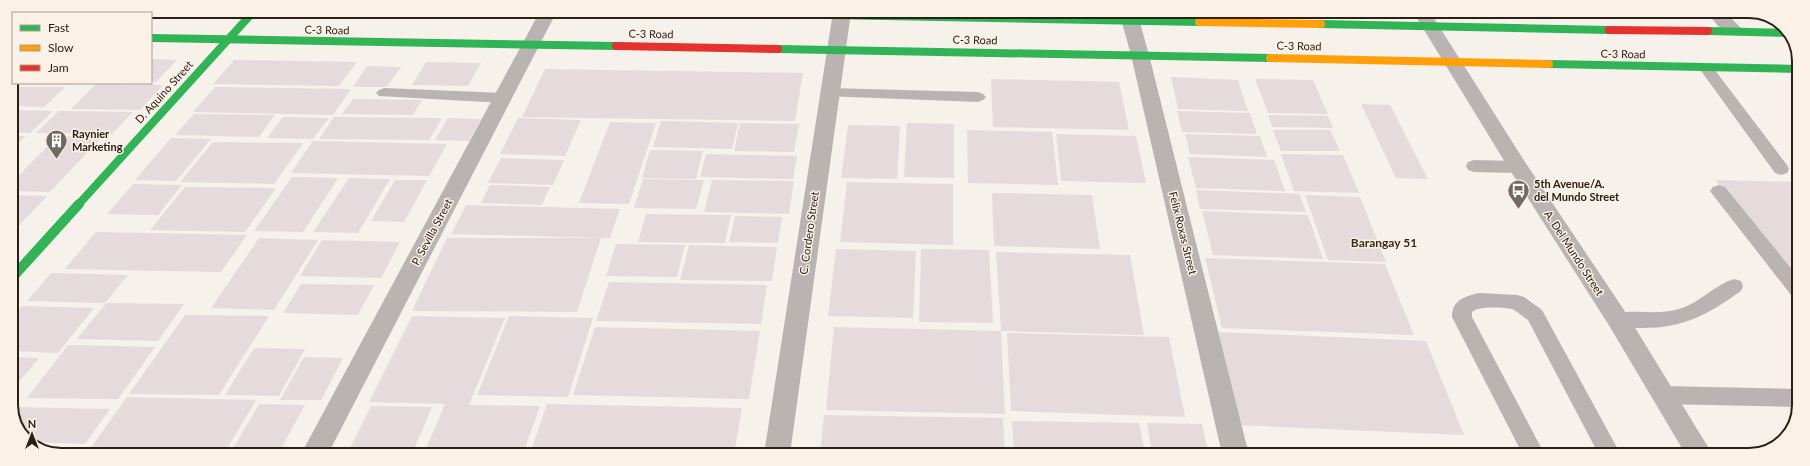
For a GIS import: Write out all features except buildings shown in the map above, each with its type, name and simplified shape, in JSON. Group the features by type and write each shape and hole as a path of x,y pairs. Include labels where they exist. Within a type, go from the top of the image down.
{"main road":[{"name":"D. Aquino Street","path":"18,270 248,18"},
{"name":"C-3 Road","path":"1326,18 1425,19 1735,32 1780,32"},
{"name":"C-3 Road","path":"152,38 227,41 532,44 1140,55 1792,69"}],"street":[{"name":"P. Sevilla Street","path":"317,448 546,18"},
{"name":"C. Cordero Street","path":"778,448 835,50 841,18"},
{"name":"Felix Roxas Street","path":"1130,18 1140,55 1235,448"},
{"path":"1721,18 1735,32"},
{"name":"A. Del Mundo Street","path":"1425,19 1618,320 1662,395 1696,448"}],"lane":[{"path":"1706,68 1781,169"},
{"path":"829,93 978,97"},
{"path":"384,94 503,98"},
{"path":"1474,166 1518,166"},
{"path":"1718,191 1792,283"},
{"path":"1618,320 1653,320 1682,316 1702,307 1734,286"},
{"path":"1530,448 1462,317 1462,310 1468,303 1480,300 1516,302 1535,315 1606,448"},
{"path":"1662,395 1792,398"}],"traffic: fast":[{"path":"18,271 248,18"},
{"path":"985,18 1199,22"},
{"path":"1321,24 1609,30"},
{"path":"1708,31 1781,33"},
{"path":"152,38 616,46"},
{"path":"778,49 1270,58"},
{"path":"1549,64 1792,69"}],"traffic: slow":[{"path":"1199,22 1321,24"},
{"path":"1270,58 1549,64"}],"traffic: jam":[{"path":"1609,30 1708,31"},
{"path":"616,46 778,49"}],"place":[{"name":"Raynier Marketing","path":"57,160"},
{"name":"5th Avenue/A. del Mundo Street","path":"1518,210"}],"district":[{"name":"Barangay 51","path":"1384,243"}]}
